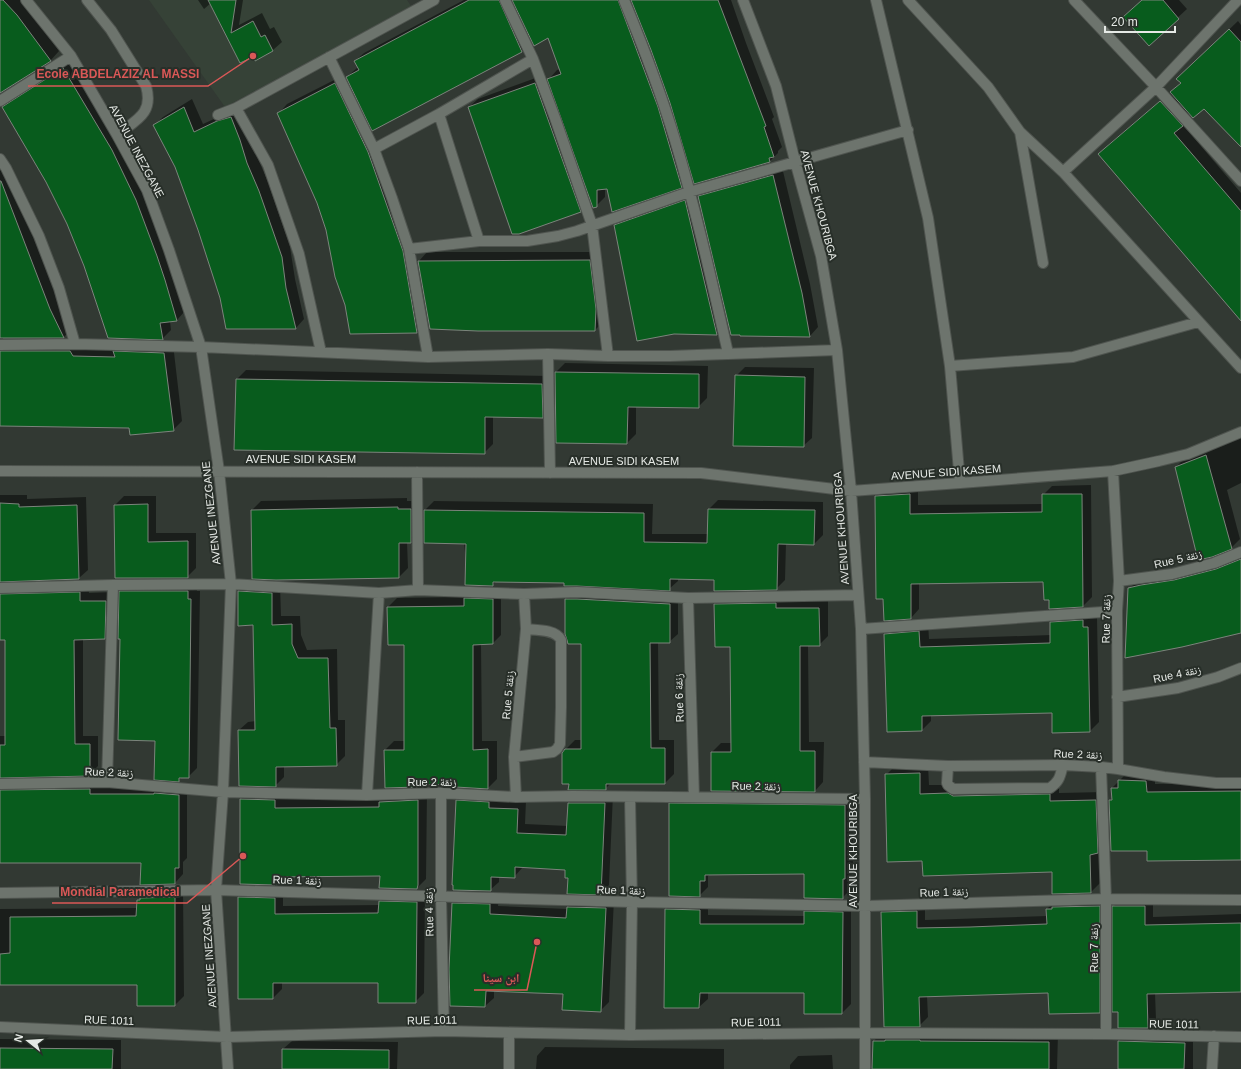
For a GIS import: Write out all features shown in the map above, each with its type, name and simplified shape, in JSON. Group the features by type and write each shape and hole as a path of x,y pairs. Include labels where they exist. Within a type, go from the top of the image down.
{"street":[{"name":"AVENUE INEZGANE","path":"26,0 70,56 117,135 147,190 169,250 201,347 219,471 231,584 223,792 216,890 228,1069"},
{"path":"87,0 112,30 146,86 149,96 148,105 144,114 117,135"},
{"path":"218,115 236,108 434,0"},
{"path":"505,0 533,59 592,226 608,356"},
{"path":"624,0 644,50 672,132 689,192 728,353"},
{"name":"AVENUE KHOURIBGA","path":"743,0 776,86 794,161 821,256 837,350 851,490 861,630 865,799 865,1069"},
{"path":"876,0 928,218 950,366 960,483"},
{"path":"908,0 988,87 1020,132 1063,172 1241,368"},
{"path":"1074,0 1156,87 1241,181"},
{"path":"1063,172 1156,87 1238,0"},
{"path":"0,101 70,56"},
{"path":"329,57 374,149 409,249 428,357"},
{"path":"374,149 533,59"},
{"path":"236,108 268,165 299,254 321,352"},
{"path":"438,114 479,241"},
{"path":"409,249 479,241 527,241 558,236 592,226 689,192 794,161 908,130"},
{"path":"1020,132 1043,263"},
{"path":"0,159 6,168 39,236 59,288 75,344"},
{"path":"950,366 1074,357 1198,322"},
{"path":"0,346 75,344 201,347 428,357 548,354 670,356 837,350"},
{"path":"548,354 550,473"},
{"name":"AVENUE SIDI KASEM","path":"0,471 701,473 851,490 1113,471 1188,454 1241,432"},
{"name":"Rue 7 زنقة","path":"1113,471 1119,581 1117,611 1118,769"},
{"path":"417,472 418,590"},
{"name":"Rue 5 زنقة","path":"1119,581 1172,574 1214,562 1241,552"},
{"path":"0,588 231,584 379,593 418,590 524,594 577,592 688,598 858,595"},
{"path":"107,782 113,585"},
{"path":"367,795 379,593"},
{"name":"Rue 5 زنقة","path":"516,797 514,757 526,629 524,594"},
{"name":"Rue 6 زنقة","path":"688,598 694,797"},
{"path":"861,630 1117,611"},
{"path":"514,757 553,752 560,744 561,640 559,636 553,633 526,629"},
{"name":"Rue 4 زنقة","path":"1117,697 1178,688 1218,677 1241,668"},
{"name":"Rue 2 زنقة","path":"864,762 948,766 1063,765 1101,767 1164,777 1216,783 1241,783"},
{"path":"948,766 948,785 953,789 961,789 1050,788 1056,784 1059,779 1063,765"},
{"name":"Rue 7 زنقة","path":"1101,767 1106,900 1106,1034"},
{"name":"Rue 2 زنقة","path":"0,784 107,782 223,792 367,795 441,793 516,797 865,799"},
{"name":"Rue 4 زنقة","path":"441,793 441,896 444,1031"},
{"path":"630,797 632,902 630,1035"},
{"name":"Rue 1 زنقة","path":"0,893 216,890 632,902 865,906 1106,900 1241,900"},
{"name":"RUE 1011","path":"0,1027 227,1037 444,1031 630,1035 865,1032 1106,1034 1241,1037"},
{"path":"509,1033 509,1069"},
{"path":"1212,1069 1214,1036"}],"shaded area":[{"path":"149,0 407,0 411,6 225,107"}],"building":[{"path":"0,0 3,0 17,15 51,61 0,93"},
{"path":"208,0 236,0 231,33 253,21 261,37 265,35 273,51 255,61 253,57 240,63"},
{"path":"469,0 499,0 522,52 372,131 346,77 359,70 354,61"},
{"path":"512,0 618,0 658,107 682,188 612,212 607,189 597,190 597,207 593,208 547,79 561,74 548,38 534,46"},
{"path":"631,0 718,0 766,126 764,127 774,157 769,158 770,162 694,184 670,103"},
{"path":"1142,0 1163,0 1179,19 1149,46 1123,17"},
{"path":"1229,29 1241,42 1241,147 1204,109 1193,118 1170,92 1181,83 1176,79"},
{"path":"63,68 112,150 136,200 157,256 177,321 160,323 163,340 108,338 84,266 67,224 46,182 2,107"},
{"path":"335,83 368,152 403,251 417,333 350,334 345,305 335,277 326,230 317,203 277,113"},
{"path":"535,83 581,212 519,234 512,234 468,107"},
{"path":"1160,101 1183,126 1174,133 1241,211 1241,321 1098,154"},
{"path":"184,107 194,132 217,121 231,117 282,257 286,288 296,329 226,329 220,298 198,230 175,167 153,125"},
{"path":"773,175 802,293 810,337 731,335 698,196"},
{"path":"0,181 50,309 64,338 0,338"},
{"path":"685,200 717,335 674,334 637,341 614,225"},
{"path":"590,260 596,309 595,331 478,331 430,329 418,261"},
{"path":"0,351 70,351 73,356 115,357 113,351 164,353 174,431 130,435 129,428 0,426"},
{"path":"555,372 699,374 699,408 628,407 627,444 556,443"},
{"path":"735,375 805,377 804,447 733,446"},
{"path":"236,379 542,384 543,418 485,417 485,454 234,450"},
{"path":"1206,455 1232,549 1212,557 1198,560 1175,467"},
{"path":"910,494 910,514 1042,512 1042,494 1082,494 1083,607 1049,609 1049,600 1044,600 1043,582 911,584 911,619 884,621 883,599 876,599 875,496"},
{"path":"0,503 19,504 19,507 77,505 79,579 0,582"},
{"path":"148,504 148,542 188,541 188,578 115,578 114,505"},
{"path":"398,507 398,509 411,509 411,543 399,543 399,578 252,579 251,510"},
{"path":"708,509 815,510 814,545 778,544 777,590 714,591 714,580 670,579 670,591 564,586 564,583 493,582 493,586 465,585 466,544 424,543 424,510 644,513 644,542 707,543"},
{"path":"1241,559 1241,633 1182,647 1125,658 1128,588 1174,580 1216,569"},
{"path":"119,591 188,591 188,599 191,599 189,778 179,778 179,782 154,780 155,741 118,740 120,639 118,639"},
{"path":"238,591 272,593 272,625 292,624 292,644 298,658 328,658 330,728 336,728 337,766 276,767 276,787 239,786 238,730 255,730 253,625 238,626"},
{"path":"80,592 80,601 106,601 105,639 74,640 75,744 90,744 90,776 0,778 0,745 5,745 5,640 0,640 0,594"},
{"path":"464,598 493,599 493,644 473,645 473,750 488,749 488,789 456,787 456,784 385,788 384,750 404,750 404,645 388,645 387,607 464,606"},
{"path":"565,599 670,604 670,643 650,643 651,748 665,748 665,784 606,784 606,790 568,790 569,784 562,784 562,753 565,749 581,749 581,644 568,644 565,634"},
{"path":"776,603 776,608 819,608 820,646 800,646 800,751 815,751 815,792 711,791 711,752 731,752 730,647 715,647 714,604"},
{"path":"1083,620 1083,627 1088,627 1090,732 1052,733 1052,713 922,716 922,731 887,732 884,634 919,631 920,647 1050,643 1050,622"},
{"path":"920,773 920,794 948,793 953,796 1050,794 1050,801 1096,800 1098,853 1090,855 1091,893 1052,894 1052,872 923,876 922,861 887,862 885,774"},
{"path":"1118,780 1146,781 1147,792 1241,791 1241,860 1147,861 1147,851 1111,851 1109,800 1112,800 1111,788 1118,788"},
{"path":"90,789 90,794 154,793 179,795 179,868 175,868 175,884 140,885 141,863 0,863 0,790"},
{"path":"240,799 275,800 275,808 379,807 379,802 418,800 417,889 379,888 380,876 275,877 275,885 240,884"},
{"path":"456,800 489,802 489,808 518,809 517,833 566,835 568,803 605,803 601,895 567,894 568,878 565,878 565,870 515,867 515,878 491,877 491,891 453,890"},
{"path":"669,803 845,805 845,879 843,879 843,899 804,898 804,874 705,875 705,881 700,881 700,897 669,896"},
{"path":"175,897 175,1006 137,1006 137,985 0,985 0,954 10,953 10,917 136,916 137,900 140,900 140,898"},
{"path":"238,897 275,898 275,914 378,913 379,901 417,902 416,1003 378,1003 378,983 273,983 273,999 238,999"},
{"path":"452,903 490,904 490,914 566,918 567,907 606,908 601,1012 562,1010 563,994 486,991 485,1007 450,1006 449,969"},
{"path":"1100,906 1100,1013 1049,1014 1048,993 919,997 920,1027 884,1027 881,912 917,911 917,928 970,927 1047,924 1046,909 1052,909 1052,907"},
{"path":"1112,906 1145,906 1145,925 1241,923 1241,992 1147,994 1148,1028 1118,1028 1118,1012 1112,1012"},
{"path":"665,909 700,910 700,924 804,924 804,911 843,912 842,1014 804,1014 804,993 700,993 699,1008 664,1008"},
{"path":"873,1041 1049,1042 1049,1069 872,1069"},
{"path":"1118,1041 1185,1043 1184,1069 1118,1069"},
{"path":"0,1048 113,1049 112,1069 0,1069"},
{"path":"282,1049 389,1050 389,1069 282,1069"}],"place":[{"name":"Ecole ABDELAZIZ AL MASSI","path":"253,56"},
{"name":"Mondial Paramedical","path":"243,856"},
{"name":"ابن سينا","path":"537,942"}]}
